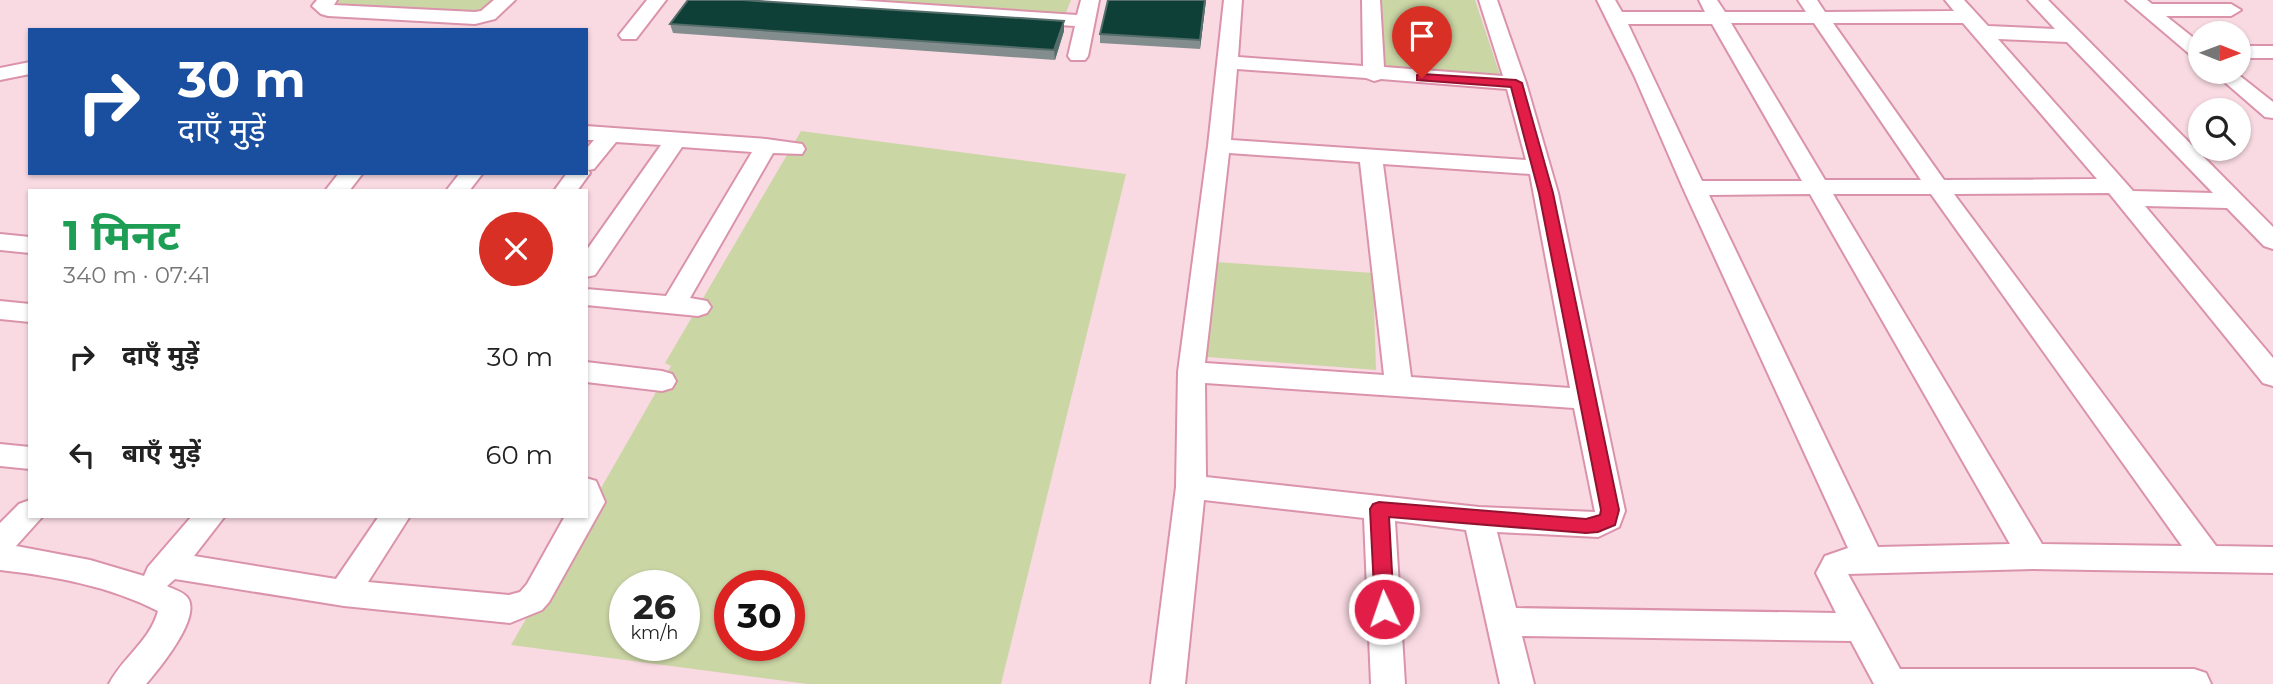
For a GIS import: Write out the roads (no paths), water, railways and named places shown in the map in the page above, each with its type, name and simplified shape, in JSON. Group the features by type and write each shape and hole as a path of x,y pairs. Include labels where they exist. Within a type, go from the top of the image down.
{"street":[{"path":"328,0 322,6 328,10 475,18 488,15 506,0"},
{"path":"629,35 657,0"},
{"path":"768,0 820,1 1084,21"},
{"path":"1078,55 1090,0"},
{"path":"1168,684 1191,487 1191,372 1219,146 1233,0"},
{"path":"1371,0 1374,75"},
{"path":"1191,487 1479,519 1586,526 1598,525 1608,519 1610,510 1539,168 1516,83 1488,0"},
{"path":"2037,0 2273,242"},
{"path":"2141,5 2231,10"},
{"path":"2141,5 2188,43"},
{"path":"1713,8 2033,556"},
{"path":"1868,558 1694,188 1644,75 1610,9 1813,9 1967,16 2070,36"},
{"path":"1813,9 1937,186 2209,560"},
{"path":"1967,16 2121,192 2273,376"},
{"path":"2251,52 2273,52"},
{"path":"1227,62 1374,75 1516,83"},
{"path":"0,74 28,68"},
{"path":"2238,84 2273,112"},
{"path":"588,133 794,149"},
{"path":"588,162 610,135"},
{"path":"588,266 676,140"},
{"path":"588,298 686,306 766,146"},
{"path":"1219,146 1539,168"},
{"path":"1371,158 1399,386"},
{"path":"338,189 350,175"},
{"path":"459,189 470,175"},
{"path":"567,189 577,175"},
{"path":"1694,188 1937,186 2121,192 2234,201"},
{"path":"1,243 28,245"},
{"path":"0,310 28,313"},
{"path":"588,372 662,381"},
{"path":"1191,372 1586,399"},
{"path":"0,455 28,458"},
{"path":"1379,509 1388,684"},
{"path":"0,543 28,514"},
{"path":"147,591 208,518"},
{"path":"344,593 394,518"},
{"path":"168,565 344,593 493,609 520,606 531,601 538,593 580,518"},
{"path":"1479,519 1517,684"},
{"path":"2194,684 1891,684 1832,572 1836,565 1844,561 1868,558 2033,556 2273,560"},
{"path":"0,557 45,562 147,591 175,605 173,619 166,633 126,684"},
{"path":"1504,622 1860,627"}]}
